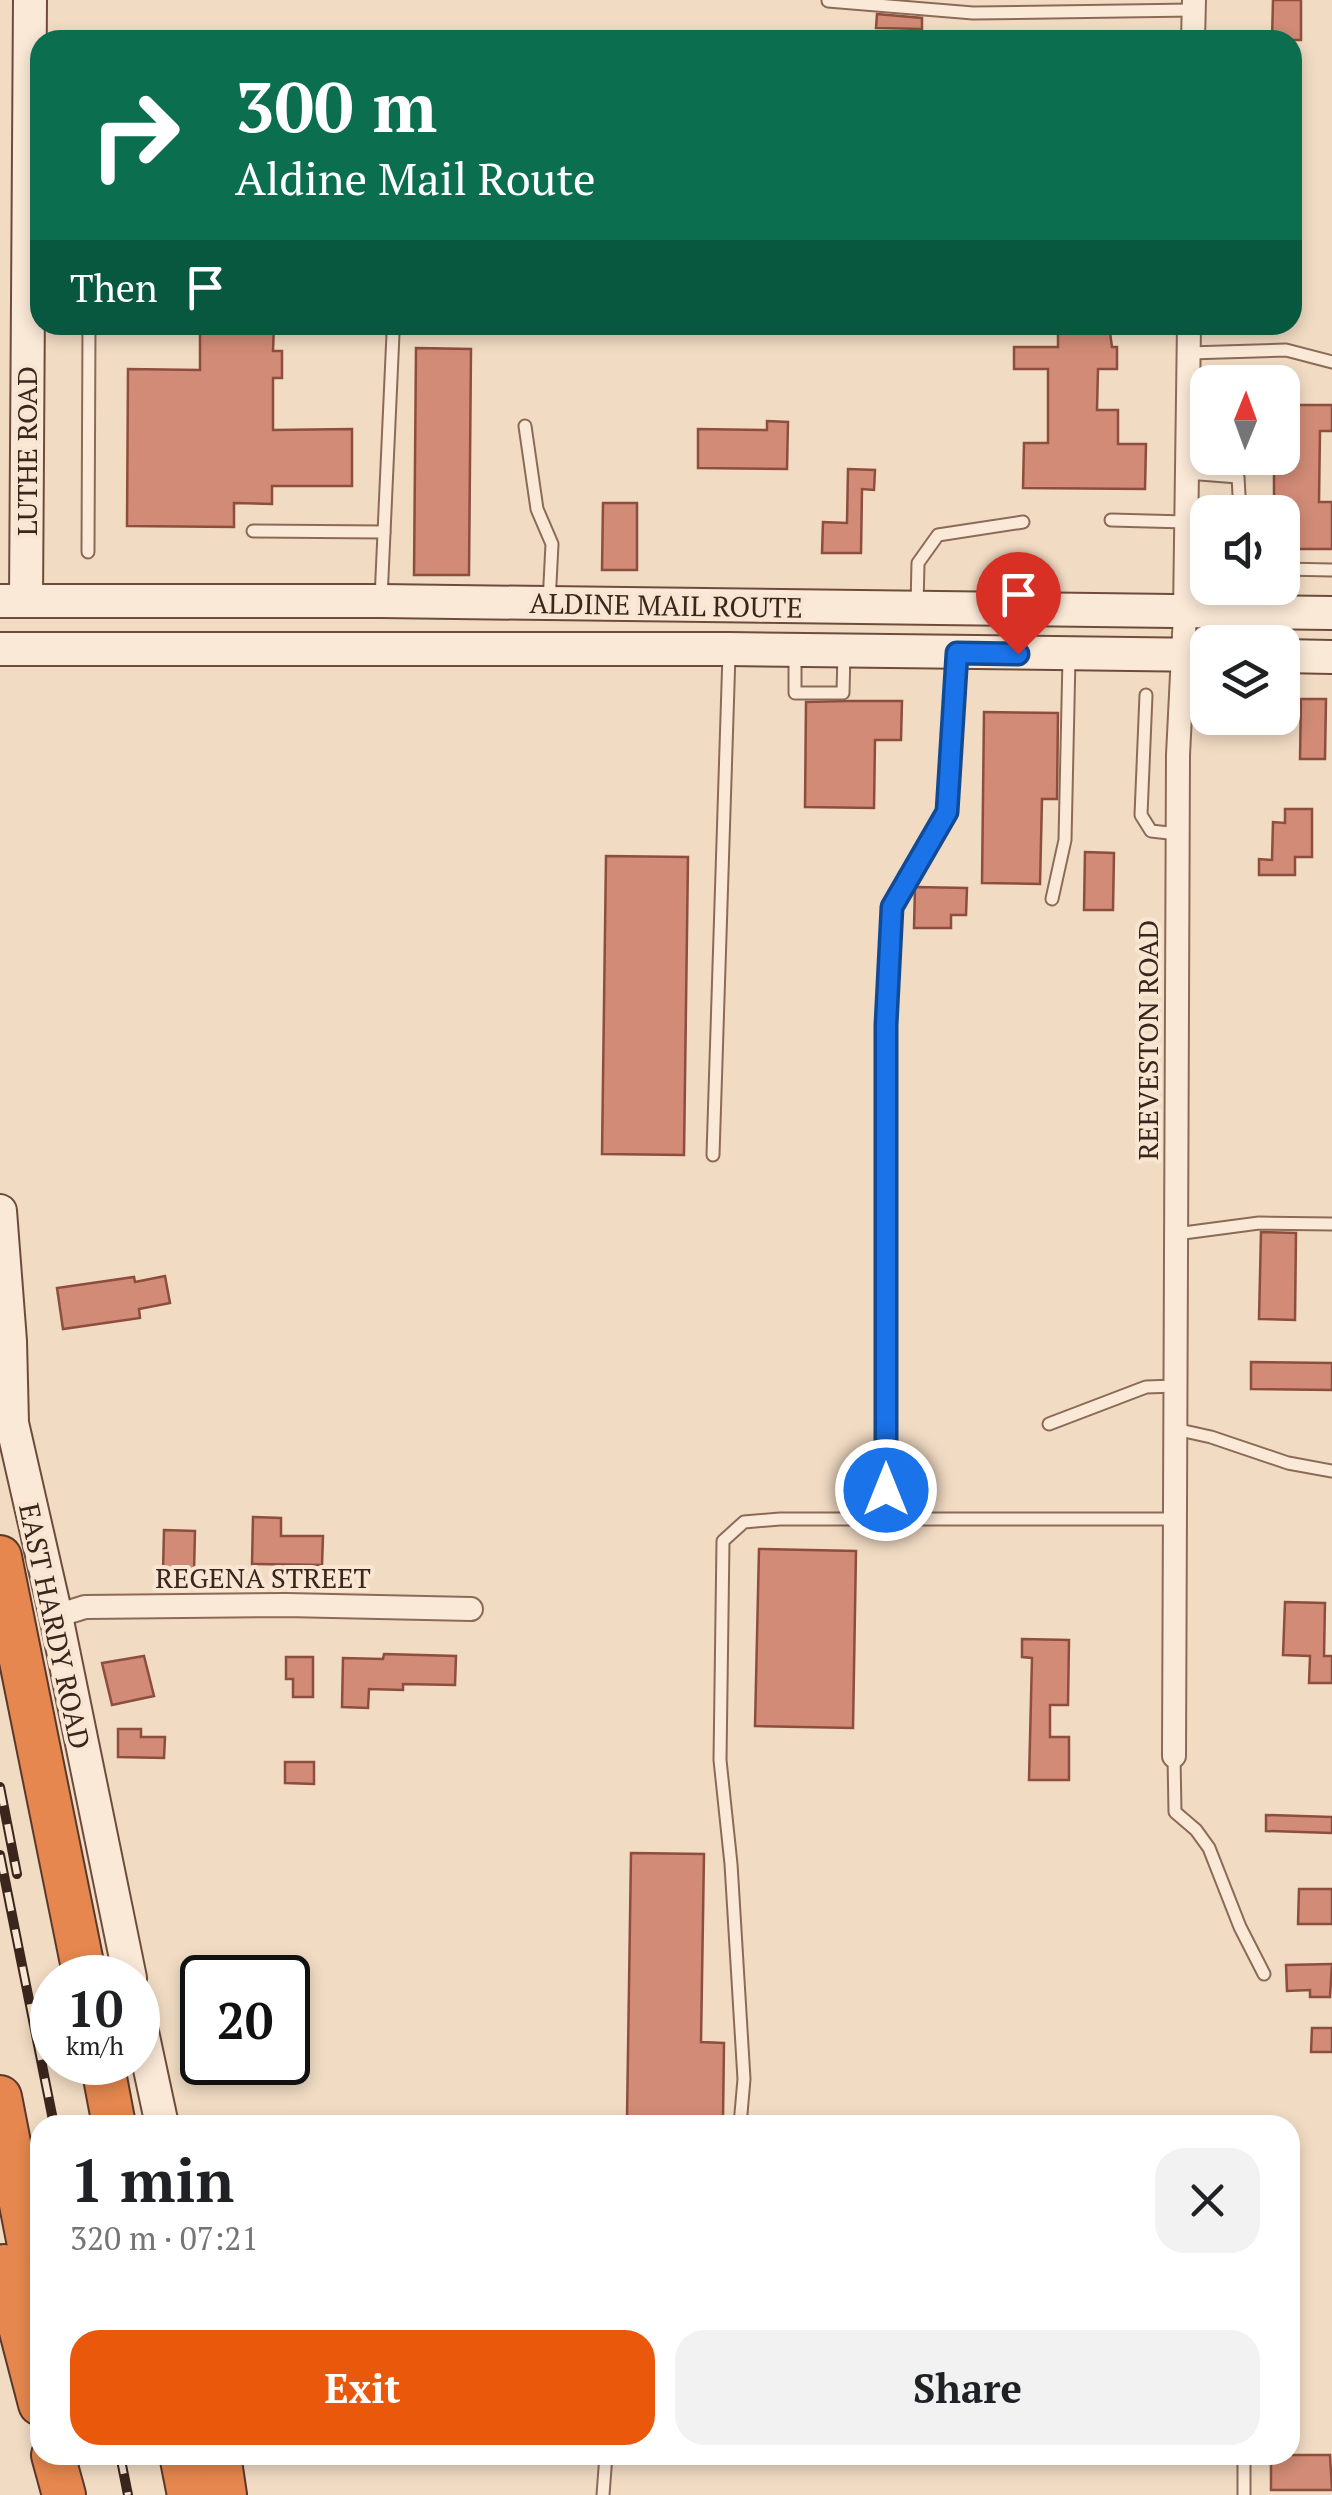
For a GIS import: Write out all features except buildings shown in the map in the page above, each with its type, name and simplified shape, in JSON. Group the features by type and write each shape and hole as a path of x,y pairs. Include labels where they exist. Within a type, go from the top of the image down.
{"highway":[{"path":"0,1557 80,1955"},
{"path":"106,2085 112,2115"},
{"path":"0,2098 30,2250"},
{"path":"0,2250 30,2366"},
{"path":"56,2465 64,2495"},
{"path":"72,2465 78,2495"},
{"path":"183,2465 189,2495"},
{"path":"220,2465 225,2495"}],"main road":[{"name":"LUTHE ROAD","path":"30,0 31,30"},
{"name":"LUTHE ROAD","path":"13,601 30,283"},
{"name":"ALDINE MAIL ROUTE","path":"13,601 381,601 1185,614 1221,605"},
{"path":"381,601 382,651"},
{"name":"ALDINE MAIL ROUTE","path":"1274,605 1332,614"},
{"path":"729,650 731,606"},
{"name":"ALDINE MAIL ROUTE","path":"0,649 1190,655"},
{"path":"1300,656 1332,657"},
{"name":"EAST HARDY ROAD","path":"0,1211 12,1423 125,1955"},
{"path":"0,1373 12,1423"},
{"path":"153,2085 160,2115"},
{"path":"239,2465 246,2495"}],"street":[{"path":"1193,30 1194,5"},
{"name":"REEVESTON ROAD","path":"1189,335 1185,614 1190,634"},
{"name":"REEVESTON ROAD","path":"1174,1756 1178,834 1190,708"},
{"name":"REGENA STREET","path":"56,1616 85,1607 471,1609"}],"lane":[{"path":"828,1 973,12 1194,5"},
{"path":"88,552 89,335"},
{"path":"381,601 393,335"},
{"path":"1189,352 1286,350 1332,362"},
{"path":"525,426 536,509 552,544 549,604"},
{"path":"1187,473 1238,477 1239,495"},
{"path":"1111,520 1186,522"},
{"path":"916,609 918,563 938,535 1023,522"},
{"path":"253,532 384,532"},
{"path":"1300,569 1332,570"},
{"path":"713,1155 729,650"},
{"path":"886,1490 886,1025 892,907 947,812 957,653"},
{"path":"1052,898 1065,840 1069,654"},
{"path":"1146,695 1142,815 1152,831 1178,834"},
{"path":"1176,1234 1259,1223 1332,1224"},
{"path":"1049,1424 1146,1386 1176,1386"},
{"path":"1175,1429 1332,1472"},
{"path":"741,2115 744,2079 732,1864 720,1760 724,1541 744,1522 780,1519 1175,1518"},
{"path":"1174,1756 1175,1812 1209,1848 1240,1927 1264,1974"},
{"path":"603,2495 605,2465"},
{"path":"1244,2465 1244,2495"}],"railway":[{"path":"0,1787 17,1874"},
{"path":"0,1855 52,2115"},
{"path":"122,2465 128,2495"}],"route":[{"path":"886,1490 886,1025 892,907 947,812 957,653 1018,654"}]}
